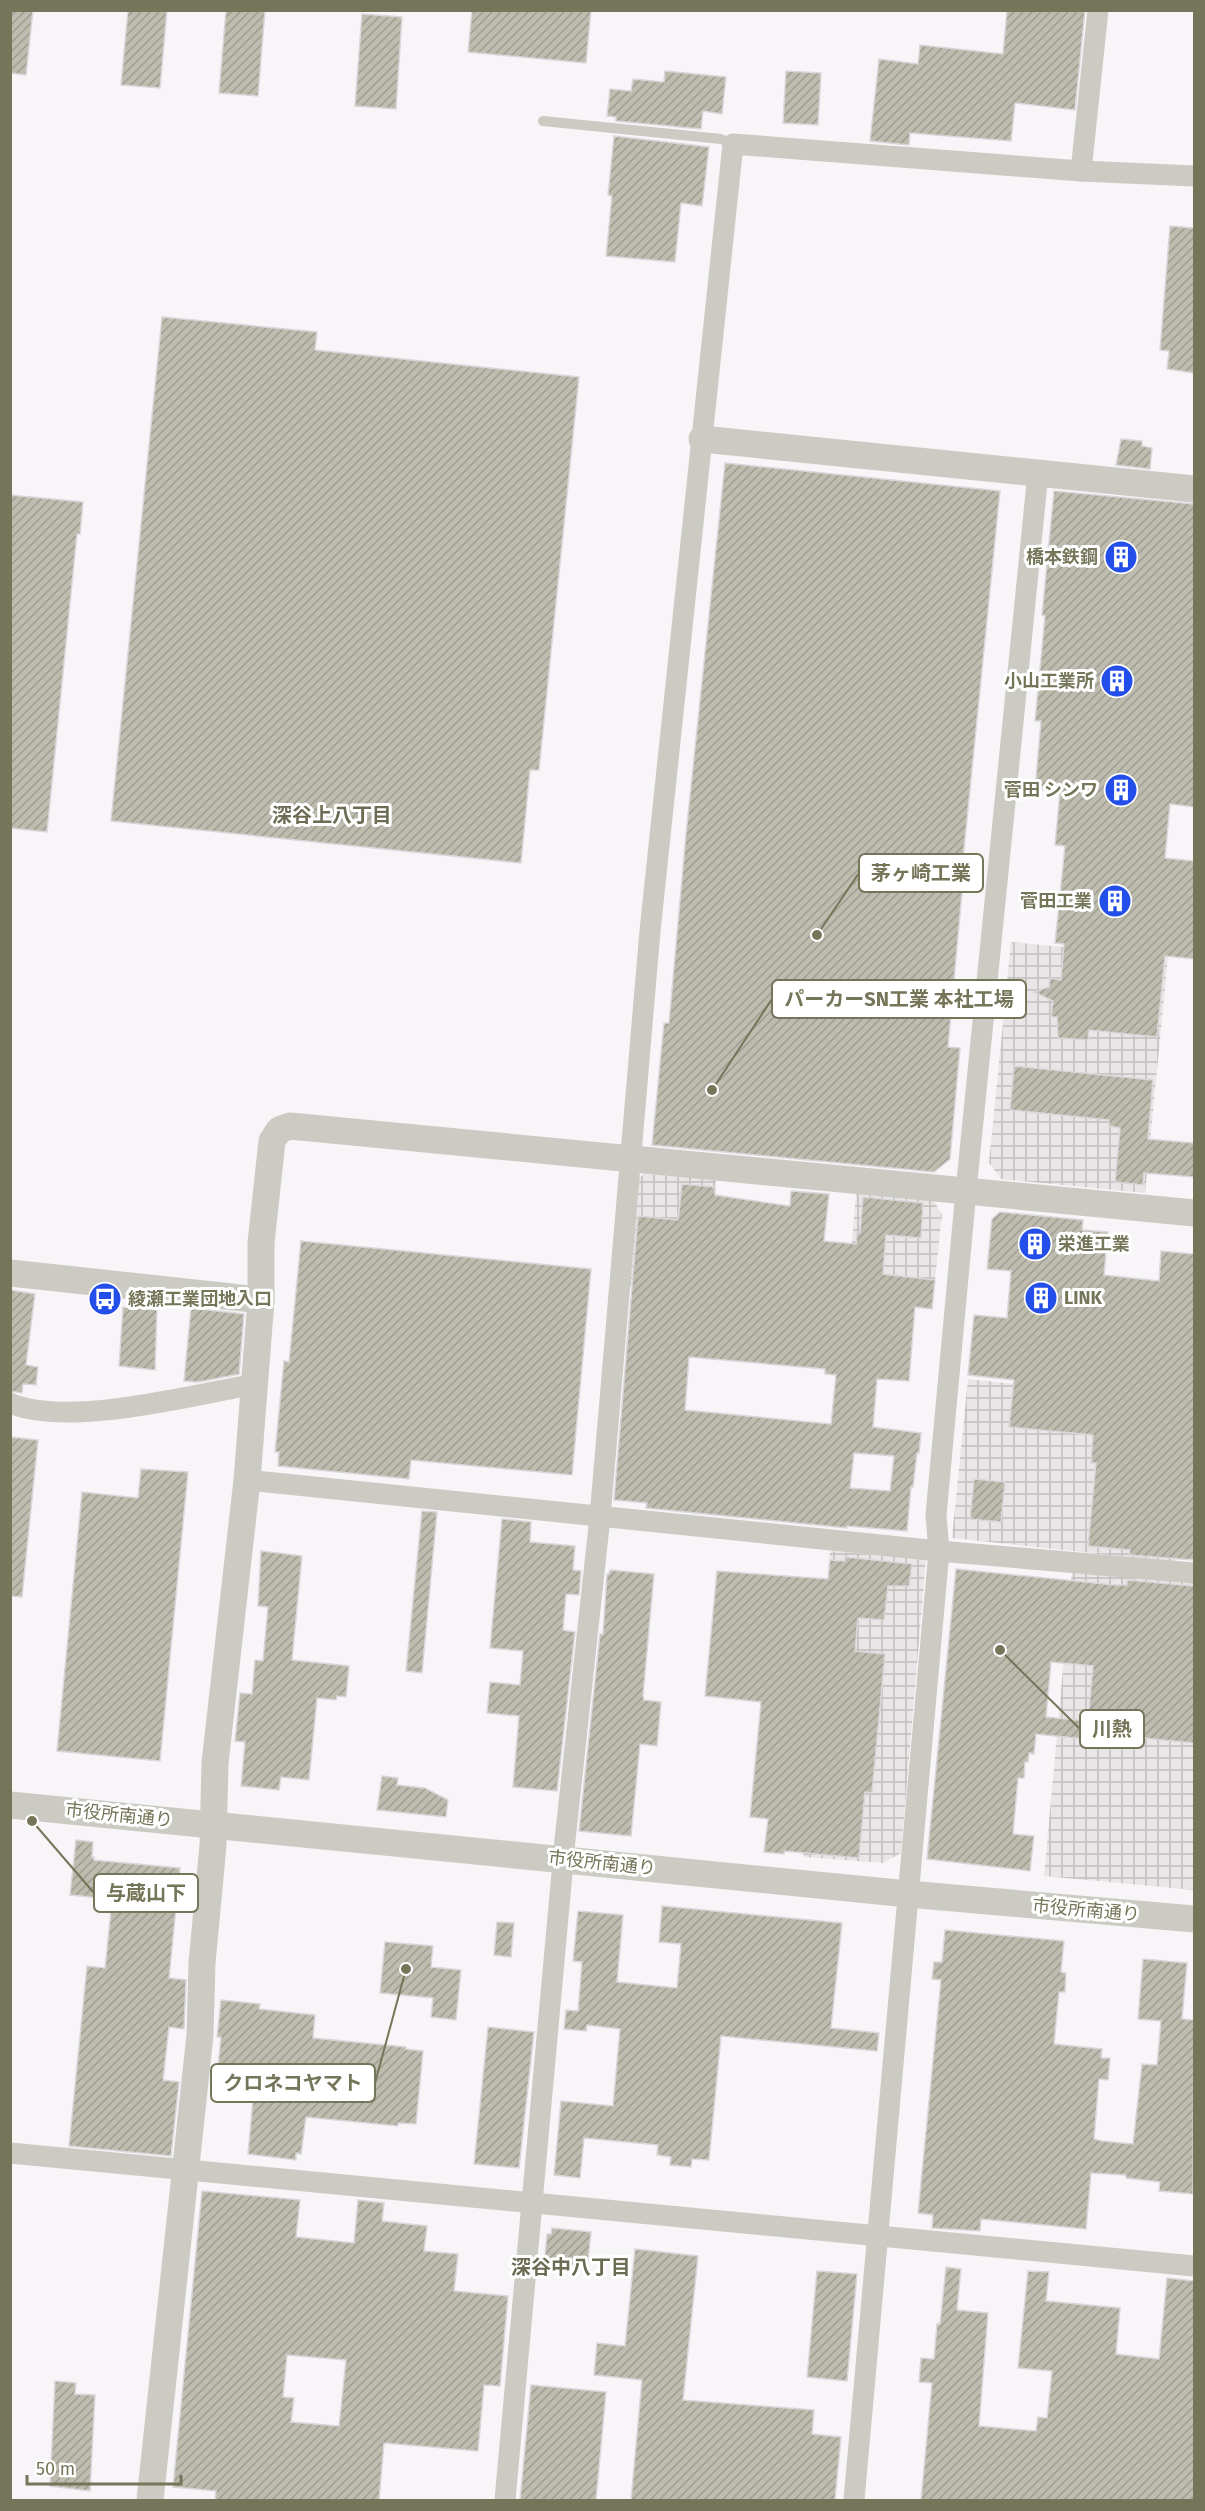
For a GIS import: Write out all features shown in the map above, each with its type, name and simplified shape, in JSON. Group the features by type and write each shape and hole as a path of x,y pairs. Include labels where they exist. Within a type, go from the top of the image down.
{"street":[{"path":"1081,171 1098,10"},
{"path":"505,2500 563,1858 600,1517 650,931 733,144 1081,171 1194,176"},
{"path":"702,439 1194,489"},
{"path":"854,2500 939,1551 936,1515 1038,473"},
{"path":"150,2500 200,2035 202,1963 215,1763 247,1480 261,1300 261,1243 272,1141 279,1130 290,1126 1194,1213"},
{"path":"10,1273 261,1300"},
{"path":"10,1403 51,1410 90,1412 255,1384"},
{"path":"247,1480 939,1551 1194,1573"},
{"name":"市役所南通り","path":"10,1805 1194,1920"},
{"path":"10,2153 1194,2266"}],"lane":[{"path":"543,121 721,139 733,144"}],"shaded area":[{"path":"1011,942 1168,957 1145,1193 1001,1179 989,1163"},
{"path":"644,1174 716,1180 705,1290 633,1287 625,1283 635,1181"},
{"path":"856,1194 933,1200 942,1214 932,1309 847,1301"},
{"path":"968,1379 1191,1402 1175,1562 952,1538"},
{"path":"830,1551 926,1559 901,1853 883,1863 803,1857"},
{"path":"1072,1571 1194,1582 1194,1890 1044,1876"}],"building":[{"path":"10,10 33,10 26,75 10,73"},
{"path":"128,10 167,10 160,88 121,85"},
{"path":"226,10 265,10 258,96 219,93"},
{"path":"472,10 591,10 586,63 468,52"},
{"path":"1007,10 1085,10 1075,110 1015,103 1011,141 910,133 909,145 870,141 879,59 918,64 920,45 1003,54"},
{"path":"362,14 402,17 396,109 355,106"},
{"path":"665,71 726,77 722,114 703,111 701,129 616,121 616,117 607,116 610,89 631,91 633,79 664,82"},
{"path":"786,71 821,73 818,125 783,123"},
{"path":"614,136 709,147 702,206 681,203 675,262 606,256 612,196 608,195"},
{"path":"1170,226 1194,228 1194,373 1167,369 1169,351 1160,350"},
{"path":"162,317 317,332 315,350 579,377 539,770 530,770 521,863 111,821"},
{"path":"1121,439 1142,441 1142,446 1152,448 1150,469 1116,465"},
{"path":"725,463 1000,491 963,859 965,859 948,1047 960,1048 950,1159 934,1172 652,1145 664,1023 669,1023 686,834"},
{"path":"1054,491 1194,504 1194,807 1170,804 1165,858 1194,861 1194,959 1165,956 1157,1037 1089,1030 1088,1040 1058,1038 1057,1017 1051,1017 1053,1001 1034,992 1049,987 1050,978 1061,980 1064,944 1055,943 1065,846 1055,845 1060,792 1035,789 1041,721 1035,721"},
{"path":"10,495 83,502 80,534 77,534 47,832 10,828"},
{"path":"1014,1066 1153,1080 1148,1139 1194,1143 1194,1177 1144,1173 1143,1185 1115,1182 1120,1128 1109,1126 1109,1120 1010,1110"},
{"path":"682,1184 715,1187 715,1195 790,1206 791,1191 829,1194 824,1241 856,1244 857,1233 860,1233 863,1197 923,1203 921,1238 886,1235 883,1274 935,1280 932,1309 915,1307 909,1381 877,1379 873,1427 921,1433 913,1487 911,1487 907,1531 847,1526 847,1528 646,1508 647,1503 614,1500 638,1216 678,1220","holes":["689,1357 825,1369 825,1374 836,1375 831,1424 685,1410","854,1453 894,1456 890,1491 850,1488"]},
{"path":"1000,1212 1083,1220 1082,1230 1108,1232 1104,1275 1159,1281 1161,1251 1194,1254 1194,1560 1129,1555 1130,1550 1088,1546 1096,1463 1091,1463 1093,1435 1009,1427 1014,1380 968,1375 974,1315 1007,1318 1011,1271 987,1269 992,1219"},
{"path":"301,1241 591,1269 572,1475 411,1460 409,1479 278,1466 279,1452 275,1452 284,1361 289,1362"},
{"path":"10,1290 35,1294 26,1365 38,1367 36,1385 23,1384 22,1393 10,1391"},
{"path":"123,1307 157,1308 155,1370 119,1366"},
{"path":"191,1308 244,1314 239,1374 198,1382 184,1381"},
{"path":"10,1437 38,1440 22,1597 10,1596"},
{"path":"141,1469 188,1472 160,1761 57,1751 82,1492 138,1498"},
{"path":"974,1479 1005,1482 1001,1522 970,1519"},
{"path":"422,1511 437,1512 422,1673 406,1671"},
{"path":"502,1519 531,1522 530,1542 575,1546 573,1570 581,1571 579,1595 566,1594 563,1630 575,1632 557,1791 513,1787 519,1716 487,1713 490,1682 520,1685 523,1651 490,1648"},
{"path":"261,1551 302,1556 292,1660 349,1666 346,1697 337,1696 336,1700 317,1698 309,1780 281,1777 279,1790 241,1786 245,1742 235,1741 240,1693 252,1694 255,1660 263,1661 268,1607 258,1606"},
{"path":"845,1557 912,1564 909,1586 888,1586 884,1620 858,1618 855,1651 885,1654 872,1793 865,1792 859,1858 784,1851 784,1854 764,1852 768,1819 750,1817 761,1702 705,1696 717,1571 828,1579 830,1560 845,1561"},
{"path":"956,1569 1115,1585 1127,1585 1127,1580 1194,1586 1194,1743 1144,1738 1143,1745 1036,1734 1034,1754 1029,1753 1028,1762 1025,1762 1024,1778 1018,1778 1013,1834 1034,1836 1030,1871 927,1859","holes":["1051,1662 1093,1666 1088,1721 1046,1717"]},
{"path":"610,1570 654,1574 643,1696 644,1700 661,1702 657,1746 640,1744 631,1836 579,1831 600,1634 603,1634 607,1574"},
{"path":"382,1776 398,1778 397,1785 425,1788 448,1800 446,1817 377,1810"},
{"path":"76,1840 93,1842 92,1857 94,1860 180,1868 169,1978 186,1980 184,2029 169,2027 163,2080 179,2082 171,2156 69,2146 87,1966 105,1968 111,1911 111,1899 70,1895"},
{"path":"662,1906 842,1923 831,2028 879,2033 877,2051 721,2036 709,2160 692,2159 691,2167 670,2165 671,2157 657,2155 658,2145 584,2138 580,2178 554,2175 561,2101 613,2106 620,2029 587,2025 586,2031 564,2029 566,2010 578,2011 582,1962 573,1961 578,1911 623,1915 617,1982 677,1988 681,1944 659,1942"},
{"path":"497,1922 514,1923 511,1957 494,1955"},
{"path":"945,1930 1064,1941 1061,1972 1066,1973 1065,1992 1059,1992 1054,2044 1102,2049 1101,2058 1110,2058 1108,2080 1099,2079 1094,2139 1102,2141 1133,2144 1142,2064 1157,2065 1161,2021 1138,2019 1143,1959 1187,1963 1182,2019 1194,2020 1193,2194 1159,2191 1160,2182 1126,2178 1126,2175 1091,2173 1086,2229 981,2219 980,2231 932,2228 933,2215 918,2213 941,1980 932,1979 934,1962 942,1962"},
{"path":"385,1942 433,1946 431,1967 461,1970 456,2020 431,2017 433,1998 380,1993"},
{"path":"221,2000 260,2004 259,2009 315,2015 313,2038 406,2047 406,2049 423,2051 416,2124 398,2123 398,2126 306,2117 301,2154 296,2153 296,2160 248,2154 253,2099 215,2096 221,2037 217,2037"},
{"path":"488,2027 534,2032 519,2168 474,2164"},
{"path":"202,2191 300,2200 296,2237 354,2243 358,2200 384,2203 382,2221 427,2226 424,2251 458,2254 454,2291 508,2296 500,2386 484,2385 478,2451 384,2443 379,2500 215,2500 216,2491 173,2487","holes":["287,2355 346,2360 339,2426 291,2422 294,2398 283,2397"]},
{"path":"552,2228 591,2232 587,2271 548,2267 549,2256 545,2256 547,2234 551,2234"},
{"path":"635,2249 698,2256 683,2400 814,2410 812,2434 841,2437 835,2500 631,2500 642,2380 594,2375 597,2343 625,2346"},
{"path":"946,2267 961,2269 957,2310 988,2313 979,2426 1036,2431 1038,2417 1047,2418 1052,2371 1018,2368 1028,2271 1049,2272 1046,2301 1120,2308 1116,2354 1159,2359 1167,2278 1194,2281 1194,2500 921,2500 932,2383 919,2382 921,2358 934,2359"},
{"path":"817,2271 857,2274 847,2381 807,2377"},
{"path":"55,2381 76,2383 75,2394 95,2395 90,2491 50,2486"},
{"path":"531,2385 606,2392 596,2500 520,2500"}],"place":[{"name":"橋本鉄鋼","path":"1121,557"},
{"name":"小山工業所","path":"1117,681"},
{"name":"菅田 シンワ","path":"1121,790"},
{"name":"菅田工業","path":"1115,901"},
{"name":"茅ヶ崎工業","path":"817,935"},
{"name":"パーカーSN工業 本社工場","path":"712,1090"},
{"name":"栄進工業","path":"1035,1244"},
{"name":"LINK","path":"1041,1298"},
{"name":"綾瀬工業団地入口","path":"105,1299"},
{"name":"川熱","path":"1000,1650"},
{"name":"与蔵山下","path":"32,1821"},
{"name":"クロネコヤマト","path":"406,1969"}],"district":[{"name":"深谷上八丁目","path":"332,815"},
{"name":"深谷中八丁目","path":"571,2267"}]}
